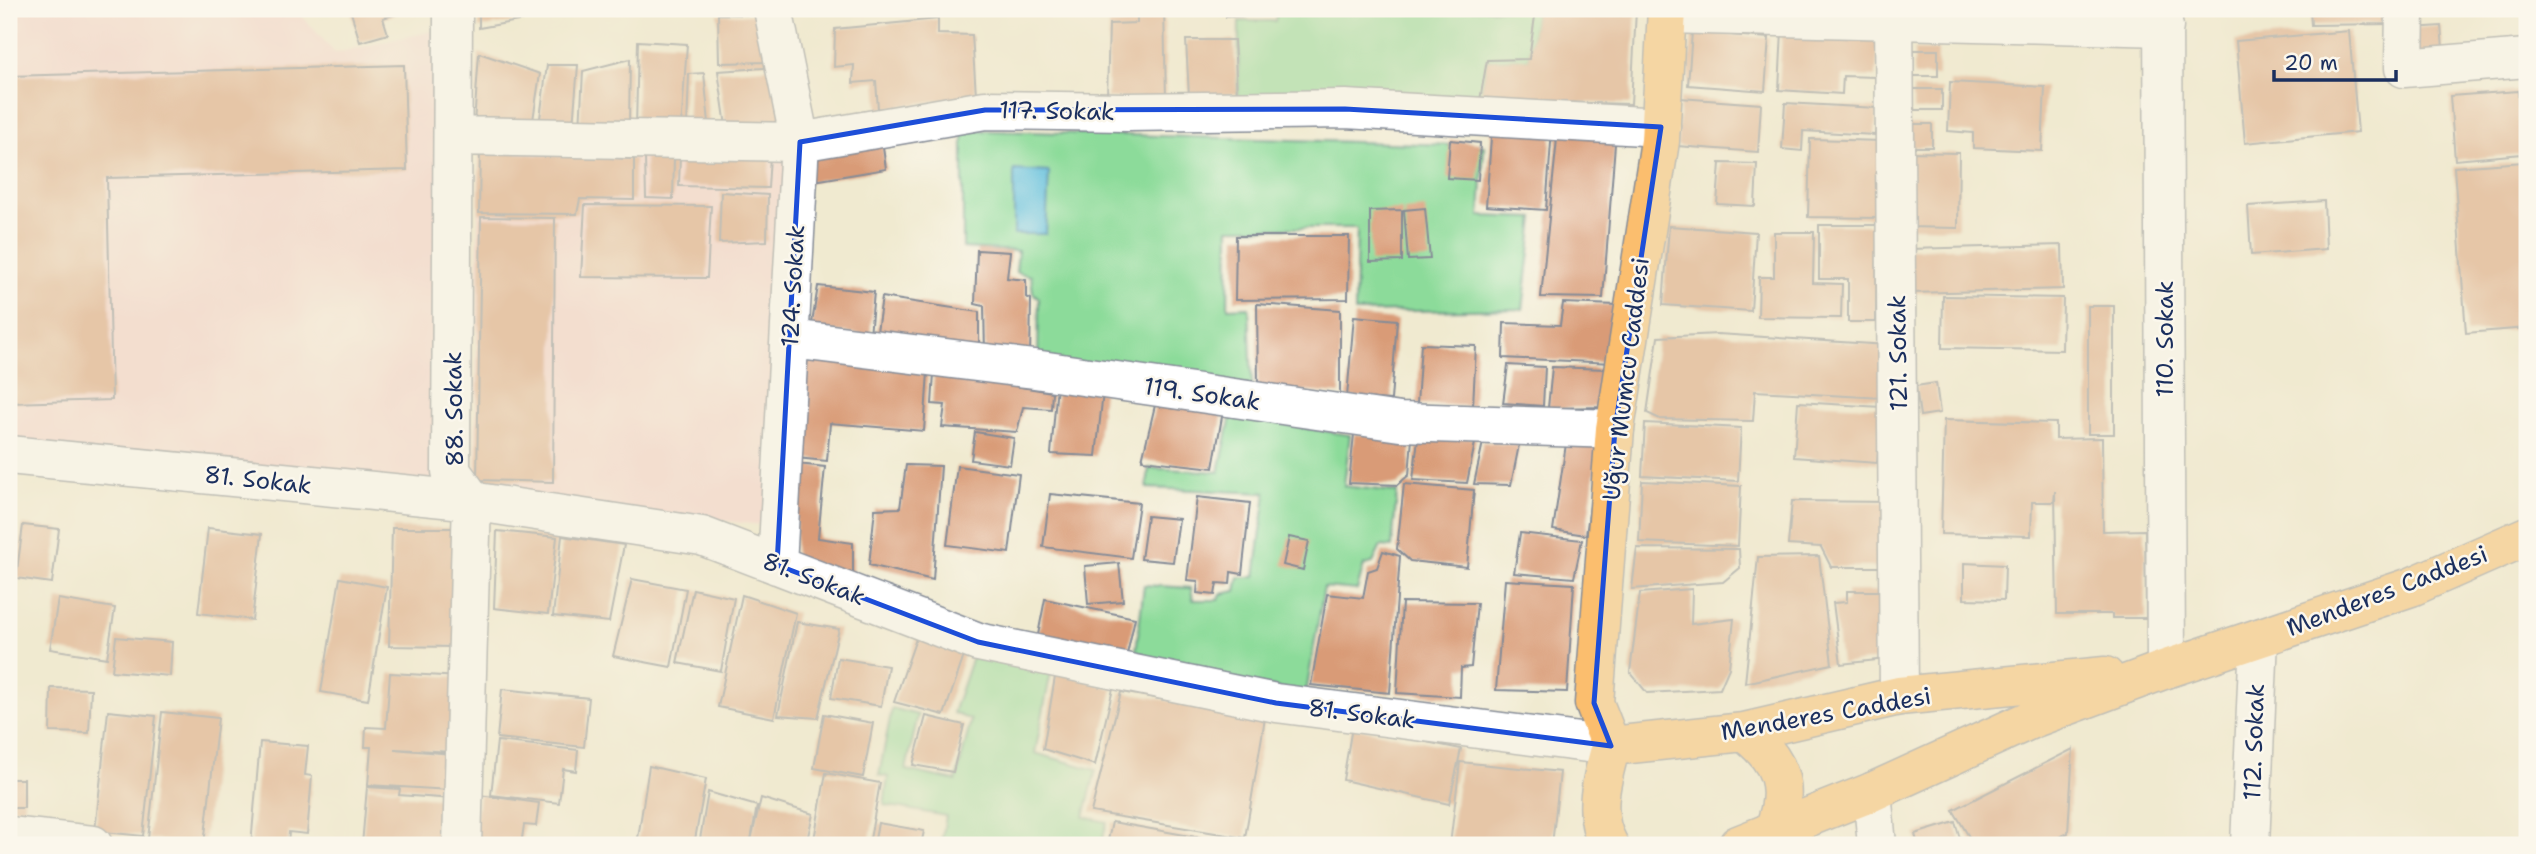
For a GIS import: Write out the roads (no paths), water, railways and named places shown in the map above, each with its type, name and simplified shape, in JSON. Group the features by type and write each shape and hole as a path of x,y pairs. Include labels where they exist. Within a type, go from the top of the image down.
{"main road":[{"name":"Uğur Mumcu Caddesi","path":"1611,746 1594,703 1615,429 1661,127 1667,12"},
{"name":"Menderes Caddesi","path":"1738,845 1872,792 2032,719 2166,669 2411,587 2527,536"},
{"name":"Menderes Caddesi","path":"1611,746 1744,732 1899,696 2166,669"},
{"path":"1744,732 1760,744 1780,777 1783,805 1774,829"},
{"path":"1605,842 1598,806 1611,746"}],"street":[{"name":"88. Sokak","path":"453,9 455,136 451,471 472,500 462,845"},
{"name":"124. Sokak","path":"773,9 800,142 777,565"},
{"path":"2405,9 2404,68 2527,58"},
{"path":"1667,12 2164,18"},
{"name":"121. Sokak","path":"1894,15 1899,696"},
{"name":"110. Sokak","path":"2164,18 2166,669"},
{"name":"117. Sokak","path":"455,136 800,142 985,110 1127,112 1345,109 1661,127"},
{"name":"119. Sokak","path":"791,339 1034,369 1400,422 1615,429"},
{"name":"81. Sokak","path":"9,455 472,500 702,536 978,642 1276,703 1611,746"},
{"name":"112. Sokak","path":"2250,845 2259,638"},
{"path":"1872,792 1877,845"},
{"path":"9,836 93,845"}],"water":[{"path":"1014,170 1049,172 1046,234 1014,234"}]}
